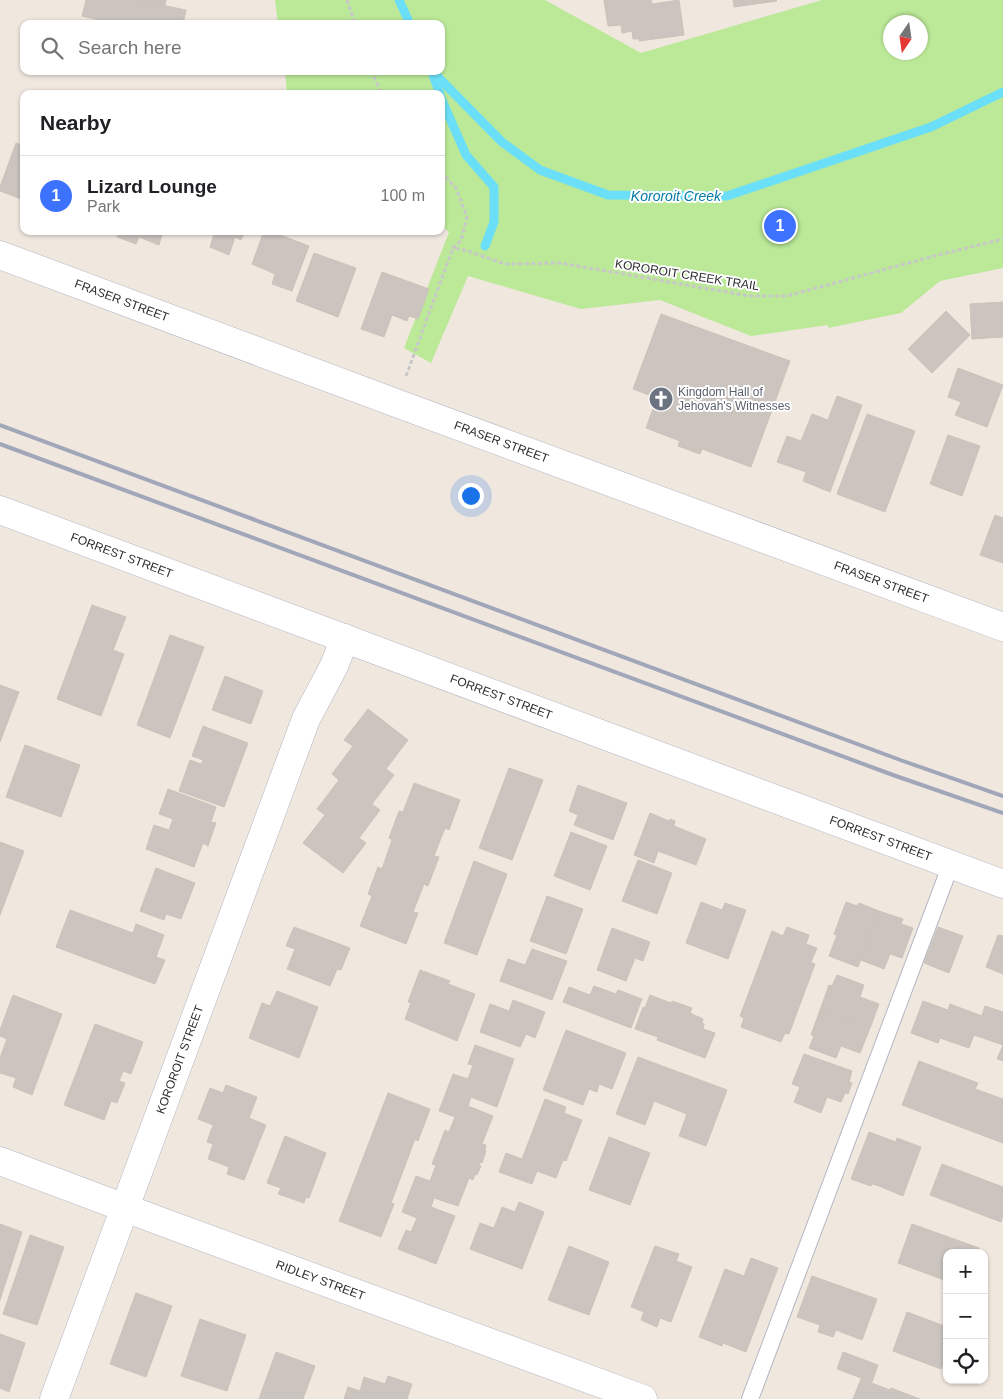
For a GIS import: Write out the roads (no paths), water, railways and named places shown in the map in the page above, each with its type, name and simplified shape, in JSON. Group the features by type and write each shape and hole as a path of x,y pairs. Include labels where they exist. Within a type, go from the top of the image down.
{"street":[{"name":"FRASER STREET","path":"0,255 1003,627"},
{"name":"FORREST STREET","path":"0,510 1003,884"},
{"name":"KOROROIT STREET","path":"54,1399 306,719 317,660 336,635"},
{"name":"RIDLEY STREET","path":"0,1161 643,1399"}],"lane":[{"path":"750,1399 951,864"}],"waterway":[{"name":"Kororoit Creek","path":"399,0 408,20"},
{"path":"433,75 439,90"},
{"name":"Kororoit Creek","path":"436,75 502,142 540,170 608,195 727,196 931,127 1003,92"},
{"path":"445,107 466,155 494,187 494,222 485,246"}],"railway":[{"path":"0,425 903,761 1003,796"},
{"path":"0,444 893,775 1003,813"}],"place":[{"name":"Lizard Lounge","path":"780,226"},
{"name":"Kingdom Hall of Jehovah's Witnesses","path":"661,399"}]}
